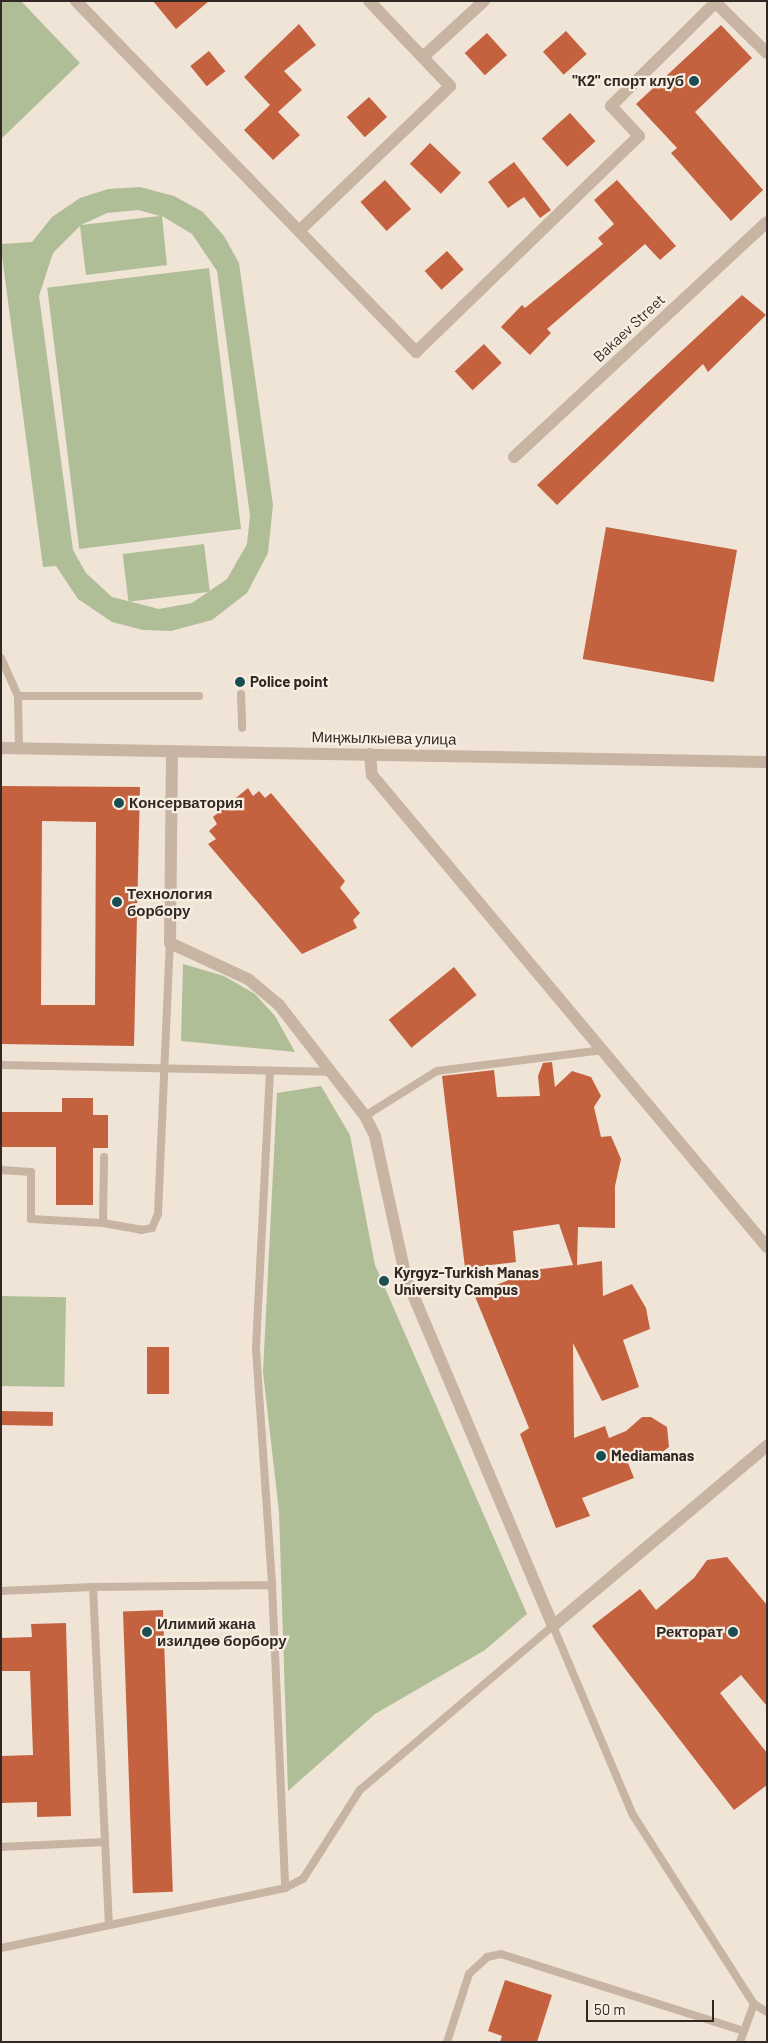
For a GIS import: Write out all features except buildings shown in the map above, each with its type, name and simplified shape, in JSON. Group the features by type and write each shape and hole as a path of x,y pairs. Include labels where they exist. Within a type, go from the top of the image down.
{"street":[{"path":"76,1 416,352 640,136 611,106 715,2 767,54"},
{"path":"299,231 450,86 369,1"},
{"path":"423,58 484,1"},
{"name":"Bakaev Street","path":"514,457 767,222"},
{"name":"Миңжылкыева улица","path":"1,748 767,762"},
{"path":"172,750 170,943 248,979 279,1004 328,1072 365,1116 375,1136 406,1278 553,1626 767,1446"},
{"path":"370,754 372,775 767,1247"}],"lane":[{"path":"1,658 18,696 19,748"},
{"path":"241,694 242,728"},
{"path":"18,696 199,696"},
{"path":"1,1170 31,1172 32,1219 103,1222 141,1230 152,1228 158,1214 170,943"},
{"path":"365,1116 437,1070 603,1050"},
{"path":"1,1065 328,1072"},
{"path":"270,1070 256,1349 272,1585 285,1888"},
{"path":"103,1222 104,1157"},
{"path":"1,1591 93,1586 272,1585"},
{"path":"93,1586 109,1924"},
{"path":"1,1948 285,1888 303,1879 360,1790 553,1626 633,1816 754,2004 767,2012"},
{"path":"1,1847 105,1842"},
{"path":"446,2042 470,1974 487,1957 501,1954 744,2031"},
{"path":"740,2042 754,2004"}],"green space":[{"path":"1,1 21,1 80,63 1,139"},
{"path":"140,187 174,196 203,212 224,236 239,263 273,505 268,553 247,593 212,620 171,631 143,630 112,622 78,599 56,566 43,567 1,244 32,242 52,217 80,198 108,189","holes":["138,210 160,216 81,225 107,213","162,216 192,234 217,271 250,516 247,544 227,579 192,603 159,609 112,597 86,573 73,550 39,296 53,253 80,226 86,275 167,265"]},
{"path":"209,268 241,529 79,549 47,288"},
{"path":"204,544 210,592 128,602 123,554"},
{"path":"183,964 224,976 255,994 275,1016 295,1052 181,1041"},
{"path":"321,1086 350,1135 375,1265 527,1614 485,1650 375,1714 288,1791 279,1512 263,1372 277,1093"},
{"path":"1,1296 66,1297 64,1387 1,1386"}],"place":[{"name":"\"К2\" спорт клуб","path":"694,81"},
{"name":"Police point","path":"240,682"},
{"name":"Консерватория","path":"119,803"},
{"name":"Технология борбору","path":"117,902"},
{"name":"Kyrgyz-Turkish Manas University Campus","path":"384,1281"},
{"name":"Mediamanas","path":"601,1456"},
{"name":"Илимий жана изилдөө борбору","path":"147,1632"},
{"name":"Ректорат","path":"733,1632"}]}
